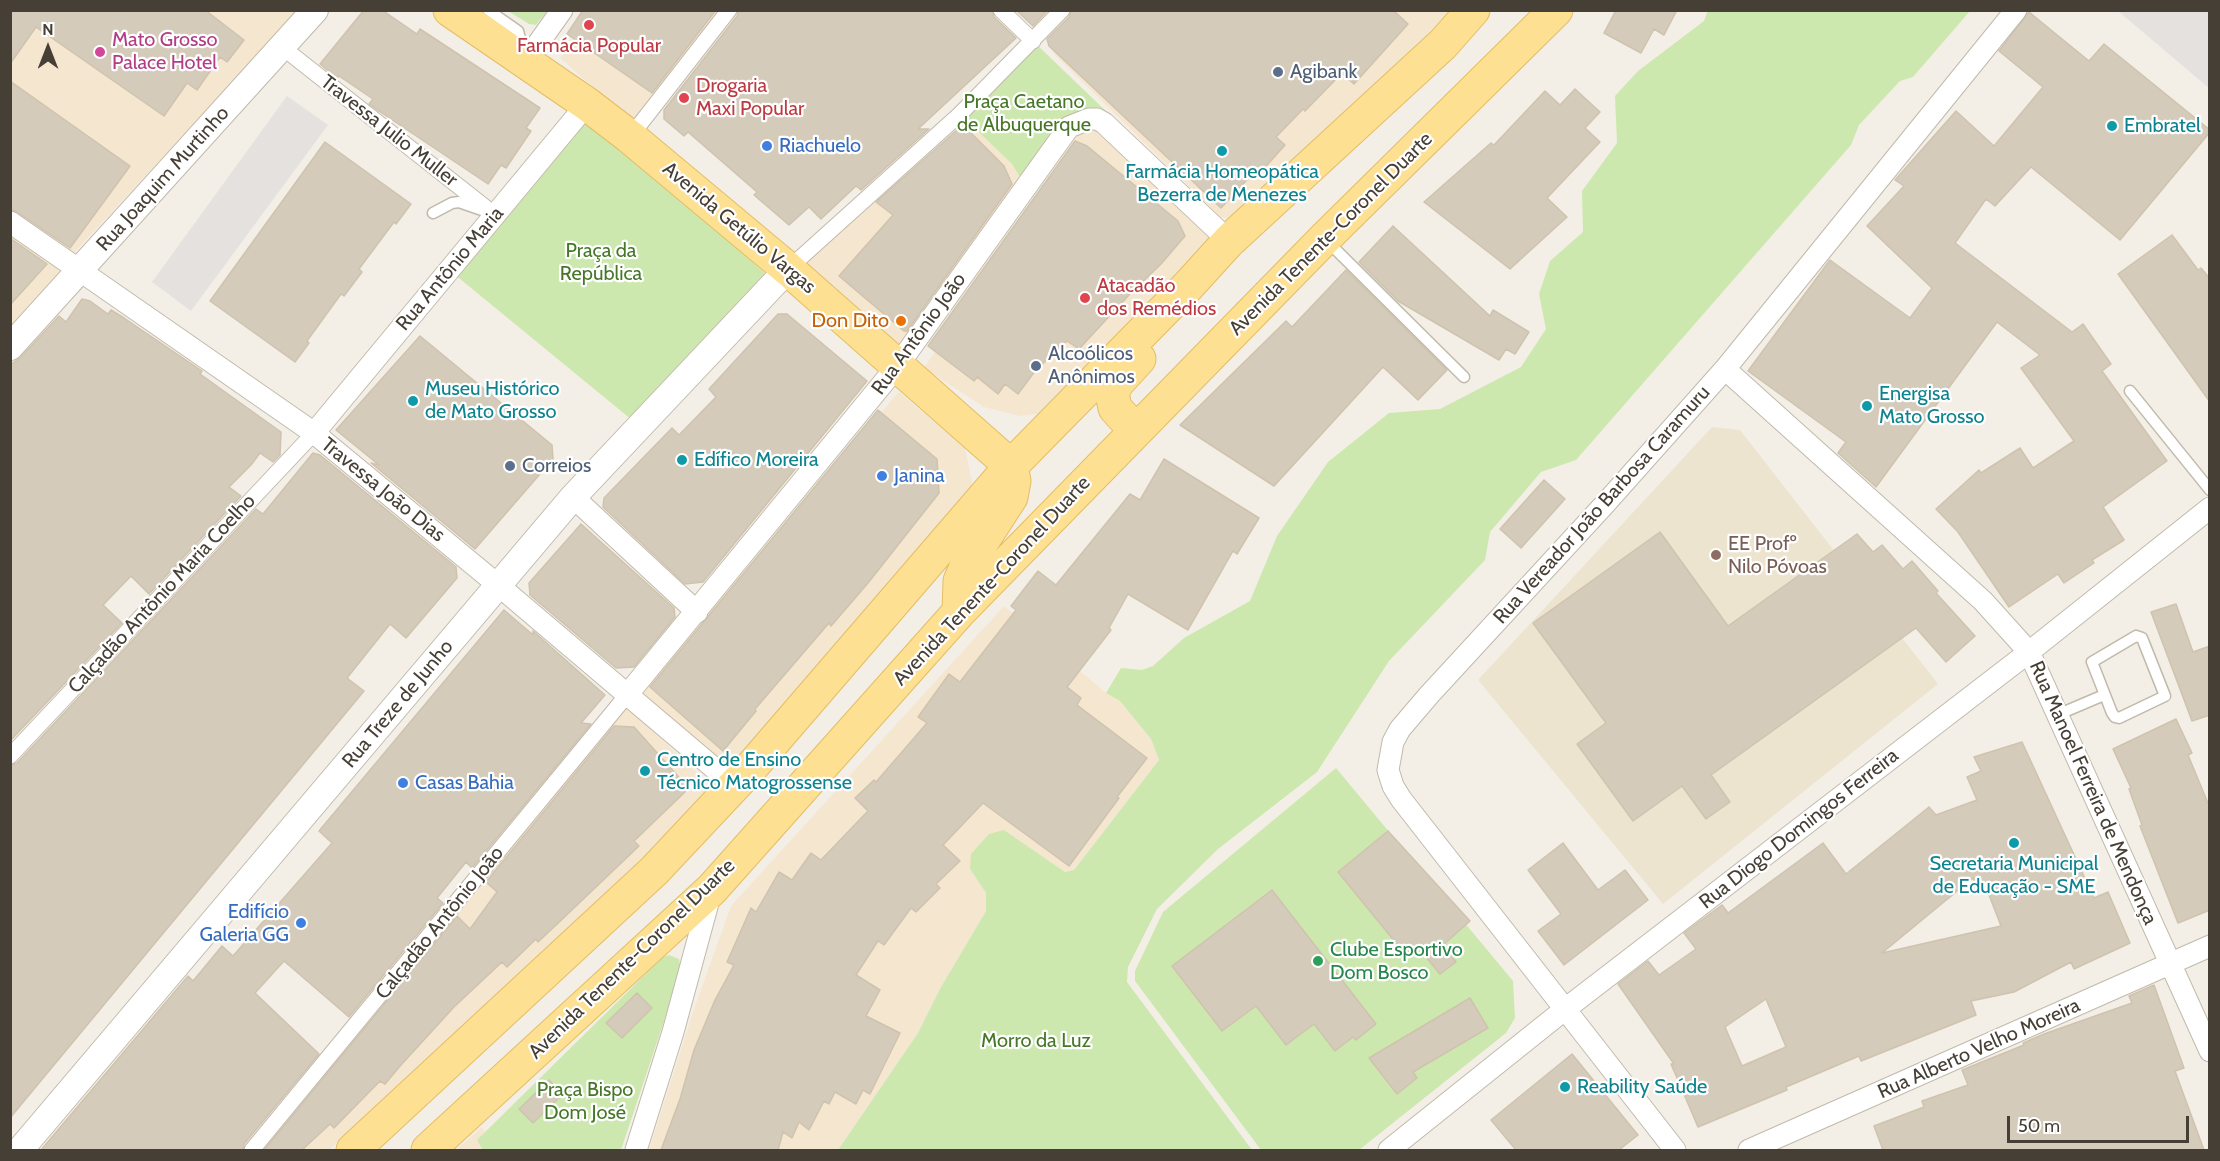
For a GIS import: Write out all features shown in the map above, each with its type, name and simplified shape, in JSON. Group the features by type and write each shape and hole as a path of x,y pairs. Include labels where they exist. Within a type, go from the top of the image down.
{"main road":[{"name":"Avenida Getúlio Vargas","path":"450,10 587,104 630,137 788,269 1011,466"},
{"path":"353,1150 654,871 734,785 1011,466 1189,285 1229,241 1443,44 1473,10"},
{"name":"Avenida Tenente-Coronel Duarte","path":"428,1150 712,889 959,612 1325,238 1556,10"},
{"path":"1136,431 1115,408 1112,393 1117,383 1173,324 1181,311 1189,285"},
{"path":"959,612 960,580 967,565 1011,497 1014,481 1011,466"}],"street":[{"name":"Rua Joaquim Murtinho","path":"10,346 315,10"},
{"path":"525,62 562,10"},
{"path":"630,137 729,10"},
{"path":"1001,10 1033,41"},
{"path":"788,269 960,114 1062,10"},
{"name":"Rua Vereador João Barbosa Caramuru","path":"1675,1150 1397,793 1388,770 1393,742 1400,729 1429,694 1612,497 1725,369 2016,10"},
{"name":"Travessa Julio Muller","path":"282,47 495,215"},
{"name":"Rua Antônio Maria","path":"314,433 587,104"},
{"name":"Rua Antônio João","path":"627,694 697,612 898,365 1069,127 1083,121 1097,119 1104,123 1229,241"},
{"name":"Travessa João Dias","path":"10,222 314,433 734,785"},
{"name":"Rua Treze de Junho","path":"20,1150 573,497 788,269"},
{"name":"Rua Manoel Ferreira de Mendonça","path":"1725,369 1983,601 2029,652 2210,1051"},
{"name":"Calçadão Antônio Maria Coelho","path":"10,756 314,433"},
{"path":"573,497 697,612"},
{"name":"Rua Diogo Domingos Ferreira","path":"1389,1150 1564,1010 2029,652 2210,508"},
{"name":"Calçadão Antônio João","path":"252,1150 627,694"},
{"path":"636,1150 673,1032 712,889"},
{"name":"Rua Alberto Velho Moreira","path":"1749,1150 2210,946"}],"lane":[{"path":"488,10 518,31 525,62"},
{"path":"433,213 452,203 459,202 495,215"},
{"path":"1325,238 1464,377"},
{"path":"2130,391 2210,490"},
{"path":"2136,636 2140,636 2166,696 2119,718 2112,713 2104,695 2092,662 2136,636"},
{"path":"2057,715 2104,695"}],"shaded area":[{"path":"11,11 297,11 73,254 11,210"},
{"path":"591,11 727,11 634,123 560,58"},
{"path":"1093,11 1460,11 1231,219 1220,217 1053,53"},
{"path":"2118,11 2209,11 2209,88"},
{"path":"287,96 328,125 191,311 152,282"},
{"path":"968,121 1012,164 1023,182 900,355 803,265"},
{"path":"1096,131 1222,241 1044,413 1020,416 984,407 924,368 1079,133"},
{"path":"11,226 71,269 11,337"},
{"path":"899,392 965,448 972,482 969,503 735,775 637,695"},
{"name":"EE Profº Nilo Póvoas","path":"1712,427 1740,430 1938,684 1663,904 1478,680"},
{"path":"1004,606 1106,693 1120,701 1151,739 1159,760 1074,870 1065,872 1004,830 970,869 986,893 986,911 941,987 918,1033 838,1150 649,1150 693,1012 731,906"},
{"path":"627,706 698,774 714,796 329,1150 266,1150"},
{"path":"482,1127 495,1150 456,1150"}],"green space":[{"name":"Morro da Luz","path":"1708,10 1970,11 1913,77 1900,81 1859,125 1851,145 1576,460 1541,472 1490,532 1485,560 1389,661 1317,772 1218,849 1157,909 1128,967 1127,982 1252,1150 838,1150 918,1033 941,987 986,911 986,893 970,869 971,854 989,834 1004,830 1065,872 1074,870 1159,760 1151,739 1120,701 1106,693 1121,668 1142,670 1153,666 1184,638 1250,601 1277,536 1328,462 1389,413 1440,409 1521,367 1546,329 1539,294 1550,261 1583,232 1582,191 1617,143 1615,96 1638,71 1704,21"},
{"path":"508,11 547,11 536,25 529,24"},
{"name":"Praça Caetano de Albuquerque","path":"1033,41 1110,115 1089,119 1023,182 1012,164 960,114"},
{"name":"Praça da República","path":"588,113 768,276 632,420 454,274"},
{"name":"Clube Esportivo Dom Bosco","path":"1336,768 1513,981 1515,1018 1506,1033 1359,1150 1261,1150 1135,981 1135,971 1163,912"},
{"name":"Praça Bispo Dom José","path":"669,955 679,959 681,970 621,1150 483,1150 477,1140 663,957"}],"building":[{"path":"10,10 205,10 244,40 227,62 220,57 197,90 187,83 164,116 36,27 10,64"},
{"path":"364,10 382,10 417,34 420,29 540,108 526,128 531,131 506,168 501,165 488,184 369,104 373,99 339,76 337,78 320,64"},
{"path":"583,10 716,10 652,93 567,34"},
{"path":"739,10 992,10 994,17 1016,38 918,129 929,129 861,190 856,186 821,219 809,207 789,225 754,195 757,192 688,132 684,136 664,119 664,110 737,16"},
{"path":"1016,10 1048,10 1033,26"},
{"path":"1071,10 1393,10 1408,24 1354,84 1342,73 1305,111 1303,109 1276,137 1285,145 1259,174 1256,170 1221,208 1049,46 1047,39 1069,17"},
{"path":"1616,10 1677,10 1664,35 1654,29 1641,53 1604,33"},
{"path":"2029,12 2089,61 2104,44 2210,132 2120,240 2031,167 1995,206 1986,199 1955,243 2072,332 2083,324 2111,364 2102,371 2167,461 2103,507 2124,540 2092,560 2094,563 2064,583 2058,574 2009,607 1958,532 1936,509 1979,470 1981,473 2020,448 2033,468 2074,441 2021,368 2040,355 1997,322 1876,487 1838,453 1846,442 1748,371 1830,260 1910,318 1932,288 1867,226 1904,186 1895,180 1956,111 1994,146 2043,87 1999,51"},
{"path":"10,81 130,166 70,248 10,209"},
{"path":"1575,89 1600,112 1585,128 1600,142 1547,198 1567,217 1510,269 1424,202 1491,143 1494,145 1545,91 1560,105"},
{"path":"958,129 969,131 1004,166 1012,184 907,331 904,331 839,276 893,215 876,202"},
{"path":"1075,141 1087,146 1178,221 1185,236 1079,349 1067,341 1035,371 1018,394 1005,384 998,394 977,377 974,381 928,346"},
{"path":"325,142 411,204 396,224 394,222 359,269 362,272 344,296 341,294 307,341 309,343 295,362 210,301"},
{"path":"1393,226 1490,316 1493,310 1529,332 1515,354 1506,349 1499,360 1398,301 1359,262"},
{"path":"2172,235 2198,270 2201,268 2210,279 2210,402 2118,274"},
{"path":"10,238 47,264 10,305"},
{"path":"1346,270 1447,370 1418,400 1383,367 1274,486 1180,425 1286,321 1292,327"},
{"path":"82,299 90,301 108,314 111,310 124,318 202,371 200,374 281,432 280,455 273,462 260,453 229,487 241,496 149,594 131,576 103,605 122,623 10,741 10,365 21,357 59,316 66,322"},
{"path":"778,314 787,314 867,381 703,582 685,584 603,507 604,498 672,428 679,435 716,397 709,389"},
{"path":"420,336 552,445 553,459 475,549 371,463 379,465 336,430"},
{"path":"878,410 937,459 939,493 868,583 831,626 829,623 755,709 756,711 723,751 650,687"},
{"path":"313,453 320,455 456,567 457,578 406,638 390,624 347,678 364,691 10,1118 10,765 17,763 256,509 263,514"},
{"path":"1164,459 1259,518 1237,554 1233,551 1188,630 1128,594 1109,628 1111,630 1067,687 1081,698 1077,705 1147,758 1117,797 1119,798 1069,866 983,803 943,845 960,861 936,884 940,888 916,912 911,908 884,945 878,941 856,975 880,990 866,1016 900,1033 870,1094 863,1090 856,1104 835,1092 829,1104 824,1101 809,1130 799,1122 792,1138 783,1132 778,1150 661,1150 680,1099 694,1050 715,1000 734,965 727,962 751,908 756,912 779,872 792,880 811,853 821,860 868,811 855,798 874,780 876,782 927,723 918,717 949,674 960,682 1016,610 1011,606 1038,571 1056,585 1130,494 1140,500"},
{"path":"1544,480 1565,499 1521,548 1500,529"},
{"path":"581,524 674,608 675,617 634,667 616,668 530,595 529,583"},
{"path":"1660,532 1728,626 1857,534 1873,552 1882,545 1903,569 1912,561 1938,591 1936,593 1975,636 1946,662 1916,628 1711,775 1730,802 1706,819 1682,786 1633,821 1577,744 1606,723 1533,623"},
{"path":"2176,604 2193,652 2210,646 2210,715 2192,721 2151,612"},
{"path":"504,610 533,635 533,631 605,695 581,723 591,724 472,868 466,862 437,898 443,903 349,1017 284,961 255,993 319,1054 244,1144 243,1150 41,1150 188,976 193,981 222,946 233,956 332,843 319,831"},
{"path":"2176,719 2192,753 2188,755 2210,808 2210,910 2178,923 2140,826 2142,825 2129,789 2131,788 2113,749"},
{"path":"614,726 634,727 685,784 685,792 634,841 639,846 538,942 536,939 507,967 502,962 454,1007 385,1084 380,1081 334,1128 330,1124 302,1150 264,1150 457,916 470,929 497,892 486,882"},
{"path":"2022,742 2094,898 2108,892 2130,943 2074,969 2071,962 2014,992 1971,1001 1976,1015 1861,1061 1859,1056 1786,1087 1787,1090 1698,1127 1671,1064 1674,1064 1618,984 1648,961 1659,975 1696,949 1684,933 1722,905 1728,913 1823,843 1846,874 1929,807 1936,815 1977,800 1967,777 1981,771 1974,757","holes":["1973,878 1978,889 1986,887 2001,926 1882,953","1766,999 1786,1047 1742,1066 1725,1027"]},
{"path":"1388,831 1470,921 1443,945 1456,962 1440,974 1416,945 1405,954 1338,872"},
{"path":"1563,843 1598,890 1625,870 1648,900 1564,965 1538,931 1561,914 1528,870"},
{"path":"1272,890 1376,1024 1356,1040 1353,1037 1335,1051 1314,1024 1286,1045 1256,1006 1222,1031 1172,966"},
{"path":"2154,985 2184,1068 2175,1071 2204,1150 1883,1150 1874,1126 1924,1107 1922,1101 1968,1085 1962,1070 2024,1045 2023,1043 2044,1034 2132,1003 2129,996"},
{"path":"637,993 652,1008 622,1038 606,1023"},
{"path":"1470,998 1488,1028 1413,1072 1417,1078 1397,1094 1369,1058"},
{"name":"Reability Saúde","path":"1572,1054 1638,1135 1619,1150 1516,1150 1491,1120"},
{"path":"549,1080 563,1094 533,1123 519,1109"}],"place":[{"name":"Farmácia Popular","path":"589,25"},
{"name":"Mato Grosso Palace Hotel","path":"100,52"},
{"name":"Agibank","path":"1278,72"},
{"name":"Drogaria Maxi Popular","path":"684,98"},
{"name":"Embratel","path":"2112,126"},
{"name":"Riachuelo","path":"767,146"},
{"name":"Farmácia Homeopática Bezerra de Menezes","path":"1222,151"},
{"name":"Atacadão dos Remédios","path":"1085,298"},
{"name":"Don Dito","path":"901,321"},
{"name":"Alcoólicos Anônimos","path":"1036,366"},
{"name":"Museu Histórico de Mato Grosso","path":"413,401"},
{"name":"Energisa Mato Grosso","path":"1867,406"},
{"name":"Edífico Moreira","path":"682,460"},
{"name":"Correios","path":"510,466"},
{"name":"Janina","path":"882,476"},
{"name":"EE Profº Nilo Póvoas","path":"1716,555"},
{"name":"Centro de Ensino Técnico Matogrossense","path":"645,771"},
{"name":"Casas Bahia","path":"403,783"},
{"name":"Secretaria Municipal de Educação - SME","path":"2014,843"},
{"name":"Edifício Galeria GG","path":"301,923"},
{"name":"Clube Esportivo Dom Bosco","path":"1318,961"},
{"name":"Reability Saúde","path":"1565,1087"}]}
